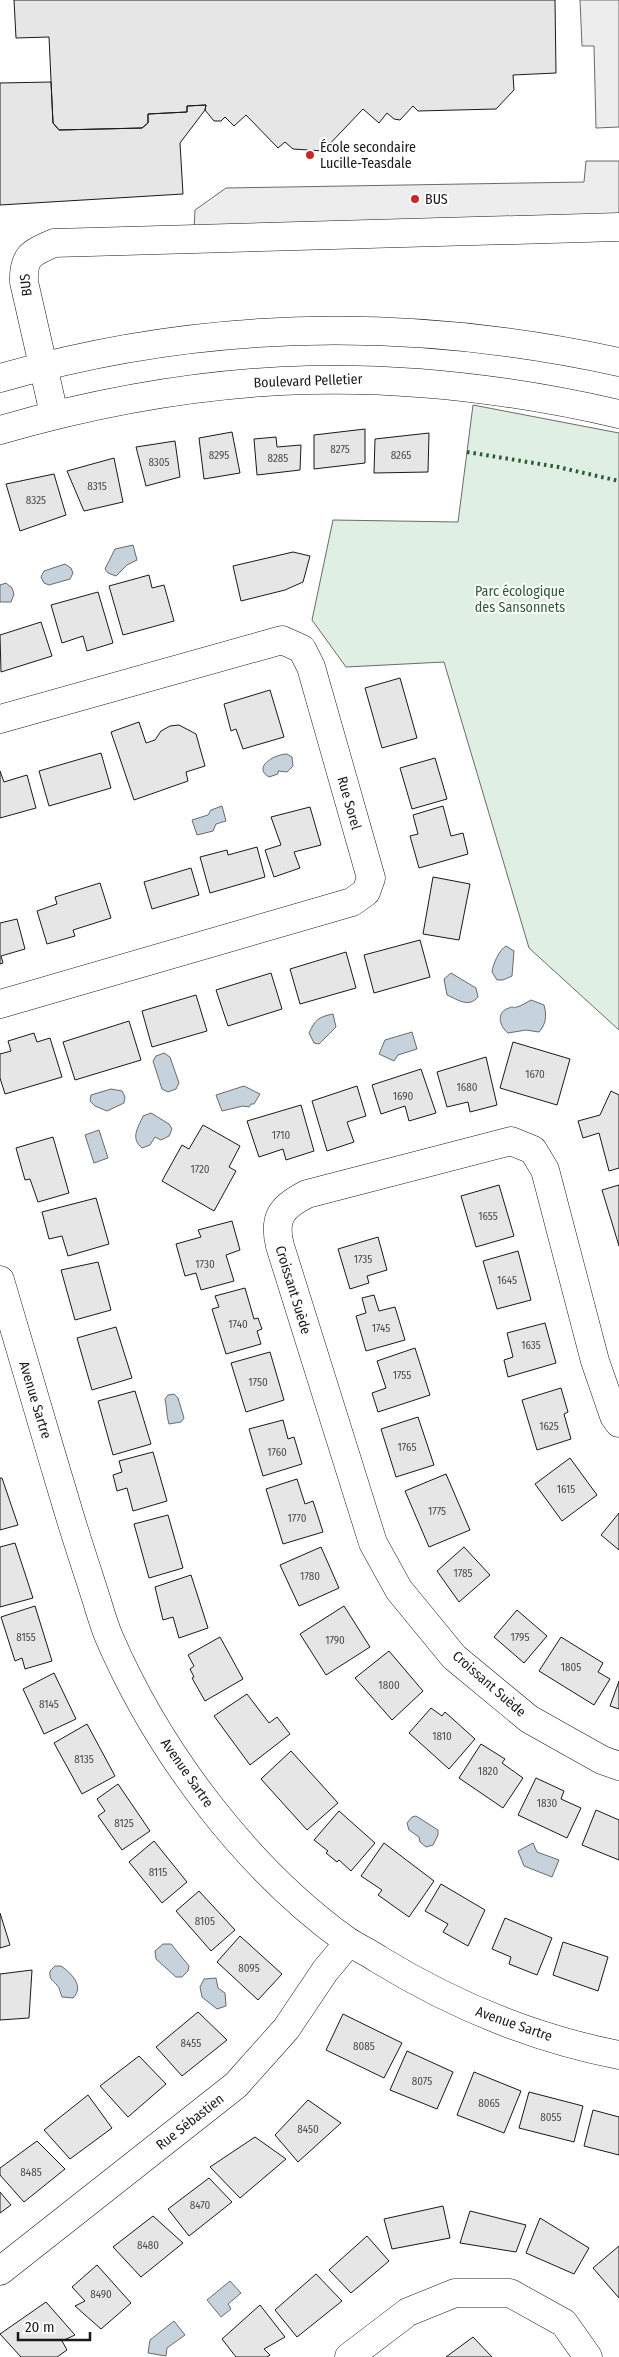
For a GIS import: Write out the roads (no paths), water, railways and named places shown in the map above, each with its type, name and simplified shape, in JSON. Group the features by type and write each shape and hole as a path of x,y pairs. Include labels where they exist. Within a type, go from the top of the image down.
{"street":[{"name":"BUS","path":"54,414 24,282 23,269 26,260 34,252 54,243 619,227"},
{"path":"0,378 106,352 201,337 324,330 409,331 478,338 619,362"},
{"name":"Boulevard Pelletier","path":"0,430 54,414 118,400 201,386 287,379 331,378 451,384 520,393 619,414"},
{"name":"Rue Sorel","path":"0,719 282,640 302,649 311,667 371,878 366,892 352,902 0,1004"},
{"name":"Croissant Suède","path":"619,1423 614,1416 595,1361 545,1170 533,1150 511,1141 307,1194 285,1208 278,1220 277,1234 280,1246 373,1543 399,1590 454,1657 529,1719 602,1760 619,1766"},
{"name":"Avenue Sartre","path":"0,1280 11,1356 72,1524 108,1635 136,1694 170,1751 231,1832 296,1899 349,1942 420,1985 484,2015 585,2048 619,2055"},
{"name":"Rue Sébastien","path":"0,2271 236,2085 286,2029 325,1971 349,1942"},
{"path":"348,2357 408,2312 455,2293 510,2294 564,2323 588,2357"}],"place":[{"name":"École secondaire Lucille-Teasdale","path":"310,155"},
{"name":"BUS","path":"415,199"}],"park label":[{"name":"Parc écologique des Sansonnets","path":"520,600"}]}
